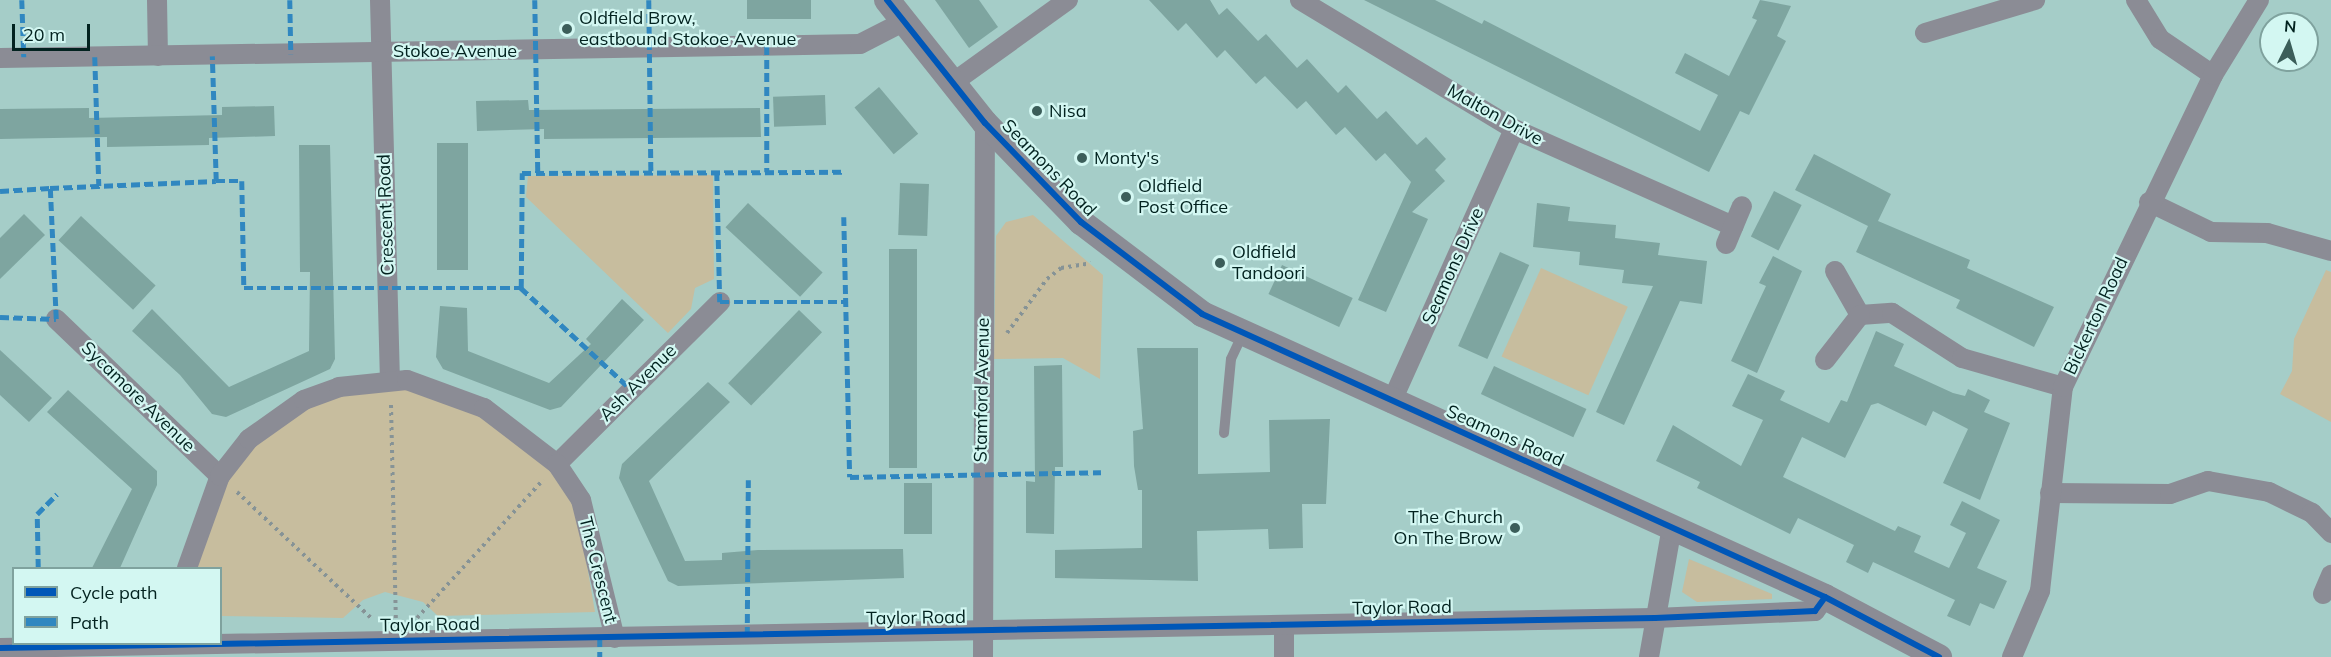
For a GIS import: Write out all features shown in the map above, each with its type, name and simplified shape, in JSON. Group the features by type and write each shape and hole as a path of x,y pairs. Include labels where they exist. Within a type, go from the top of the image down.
{"street":[{"path":"157,0 158,56"},
{"name":"Crescent Road","path":"380,0 390,378"},
{"name":"Seamons Road","path":"887,0 984,123 1081,222 1135,267 1242,334 1391,403 1672,526 1825,597 1939,657"},
{"path":"951,84 1068,0"},
{"name":"Malton Drive","path":"1300,0 1514,129 1733,226"},
{"path":"1925,33 2036,0"},
{"path":"2136,0 2160,39 2213,75"},
{"name":"Bickerton Road","path":"2012,657 2040,591 2063,387 2149,202 2213,75 2259,0"},
{"name":"Stokoe Avenue","path":"0,58 860,44 903,22"},
{"name":"Stamford Avenue","path":"983,657 984,123"},
{"name":"Seamons Drive","path":"1391,403 1514,129"},
{"path":"2149,202 2211,232 2267,233 2331,251"},
{"path":"1726,244 1742,207"},
{"path":"1835,271 1860,315"},
{"name":"Ash Avenue","path":"557,464 720,302"},
{"path":"1825,360 1860,315 1892,313 1962,358 2063,387"},
{"name":"Sycamore Avenue","path":"56,319 220,476"},
{"name":"The Crescent","path":"187,567 220,476 249,439 304,400 390,378 443,389 484,408 557,464 581,500 615,638"},
{"path":"2050,493 2170,495 2208,481 2269,492 2312,513 2331,533"},
{"path":"1649,657 1672,526"},
{"path":"2323,594 2331,575"},
{"name":"Taylor Road","path":"222,645 396,649 615,638 1655,618 1815,611 1825,597"},
{"path":"1284,626 1284,657"},
{"name":"Taylor Road","path":"0,648 134,645"}],"lane":[{"path":"1224,433 1231,359 1242,334"}],"path":[{"path":"984,365 1061,268 1084,263 1135,267"},
{"path":"390,378 396,649"},
{"path":"396,649 557,464"},
{"path":"220,476 396,649"}],"shaded area":[{"path":"713,175 714,279 695,288 691,309 668,333 526,197 528,176"},
{"path":"1033,215 1103,275 1100,379 1063,358 994,359 996,236 1006,222"},
{"path":"1541,268 1628,307 1588,395 1502,357"},
{"path":"2326,270 2331,272 2331,422 2280,394 2292,371 2294,339"},
{"path":"406,383 517,433 576,501 595,612 438,616 423,602 385,592 363,600 343,618 222,616 222,567 192,567 224,475 278,420 340,391"},
{"path":"1689,559 1772,594 1772,599 1697,602 1682,592"}],"building":[{"path":"747,0 811,0 811,19 747,19"},
{"path":"935,0 979,0 998,27 969,48"},
{"path":"1149,0 1210,0 1219,15 1227,8 1258,41 1266,34 1297,68 1307,59 1338,93 1346,85 1377,119 1386,111 1417,145 1426,137 1446,159 1435,170 1445,181 1412,212 1428,219 1386,312 1358,300 1411,182 1385,153 1376,161 1345,127 1336,135 1306,101 1297,109 1265,76 1256,84 1225,50 1217,58 1186,23 1178,31"},
{"path":"1364,0 1435,0 1482,24 1484,20 1700,131 1718,95 1675,73 1685,53 1729,76 1757,20 1752,18 1760,0 1791,6 1777,36 1786,41 1749,115 1740,111 1709,172"},
{"path":"879,87 918,134 894,154 854,108"},
{"path":"825,95 826,125 774,127 773,97"},
{"path":"528,100 529,110 760,108 761,137 544,139 544,129 477,131 476,101"},
{"path":"274,106 275,136 209,138 209,145 107,147 107,137 0,139 0,109 89,108 89,118 222,115 222,107"},
{"path":"437,143 468,143 468,270 437,270"},
{"path":"299,145 330,145 335,359 330,369 226,417 212,414 180,375 132,331 152,309 229,387 309,351 310,272 300,272"},
{"path":"1814,154 1891,194 1878,221 1970,260 1967,268 2054,307 2034,347 1956,308 1960,300 1856,252 1868,226 1795,190"},
{"path":"900,183 929,184 927,236 898,235"},
{"path":"1774,191 1802,205 1778,251 1751,236"},
{"path":"748,203 823,273 800,297 725,227"},
{"path":"1537,203 1570,207 1568,221 1616,225 1615,238 1660,243 1658,255 1707,261 1702,304 1680,301 1624,425 1596,412 1653,286 1622,283 1624,270 1579,265 1580,252 1533,247"},
{"path":"24,214 45,235 0,279 0,238"},
{"path":"81,216 156,286 133,310 58,240"},
{"path":"889,249 917,249 917,468 889,468"},
{"path":"1500,252 1529,265 1487,359 1458,346"},
{"path":"1773,256 1802,271 1757,373 1731,361 1766,286 1759,283"},
{"path":"1282,265 1353,298 1339,327 1268,294"},
{"path":"622,299 644,320 561,407 550,410 443,369 436,357 440,306 467,308 468,351 549,383 591,344 586,339"},
{"path":"799,310 822,332 751,406 728,383"},
{"path":"1876,331 1904,344 1894,366 1953,393 1965,396 1968,389 1990,400 1984,412 2010,423 1980,500 1943,483 1968,429 1933,411 1926,426 1878,403 1871,405 1845,458 1802,437 1783,477 1895,531 1898,526 1921,536 1914,552 1949,568 1966,533 1950,525 1962,501 2000,520 1977,568 2007,581 1994,609 1980,603 1970,626 1947,616 1955,600 1873,562 1868,573 1846,562 1854,545 1798,518 1790,534 1697,488 1700,482 1656,461 1673,425 1741,466 1763,420 1732,406 1748,374 1785,391 1780,400 1829,423 1841,400 1847,402"},
{"path":"1137,348 1198,348 1198,474 1270,472 1269,420 1330,419 1326,504 1302,504 1303,548 1269,549 1268,529 1197,531 1198,581 1055,578 1055,550 1142,548 1142,490 1138,490 1134,466 1133,431 1143,429"},
{"path":"0,350 52,398 29,422 0,395"},
{"path":"1062,365 1063,467 1055,467 1054,534 1026,533 1026,481 1035,482 1034,366"},
{"path":"1494,366 1586,409 1573,437 1481,394"},
{"path":"708,382 730,402 649,481 685,561 722,560 722,553 758,550 903,549 904,578 678,586 668,581 619,478 622,464"},
{"path":"68,390 157,471 157,485 120,567 93,567 132,489 47,412"},
{"path":"904,483 932,483 932,534 904,534"}],"marked path":[{"path":"22,0 24,57"},
{"path":"290,0 291,54"},
{"path":"535,0 538,173"},
{"path":"649,0 651,173"},
{"path":"767,46 767,172"},
{"path":"0,317 56,319 50,188 216,181 212,56"},
{"path":"95,57 99,186"},
{"path":"717,172 720,302 846,302"},
{"path":"521,288 522,173 845,172"},
{"path":"216,181 242,181 244,288 521,288 631,389"},
{"path":"0,191 50,188"},
{"path":"844,217 850,477 1101,472"},
{"path":"747,636 748,480"},
{"path":"38,567 37,514 57,494"},
{"path":"600,638 600,657"}],"cycle path":[{"path":"887,0 985,123 1081,222 1202,314 1825,597 1939,657"},
{"path":"222,644 1655,618 1815,611 1825,597"},
{"path":"0,648 166,645"}],"place":[{"name":"Oldfield Brow, eastbound Stokoe Avenue","path":"567,29"},
{"name":"Nisa","path":"1037,111"},
{"name":"Monty's","path":"1082,158"},
{"name":"Oldfield Post Office","path":"1126,197"},
{"name":"Oldfield Tandoori","path":"1220,263"},
{"name":"The Church On The Brow","path":"1515,528"}]}
